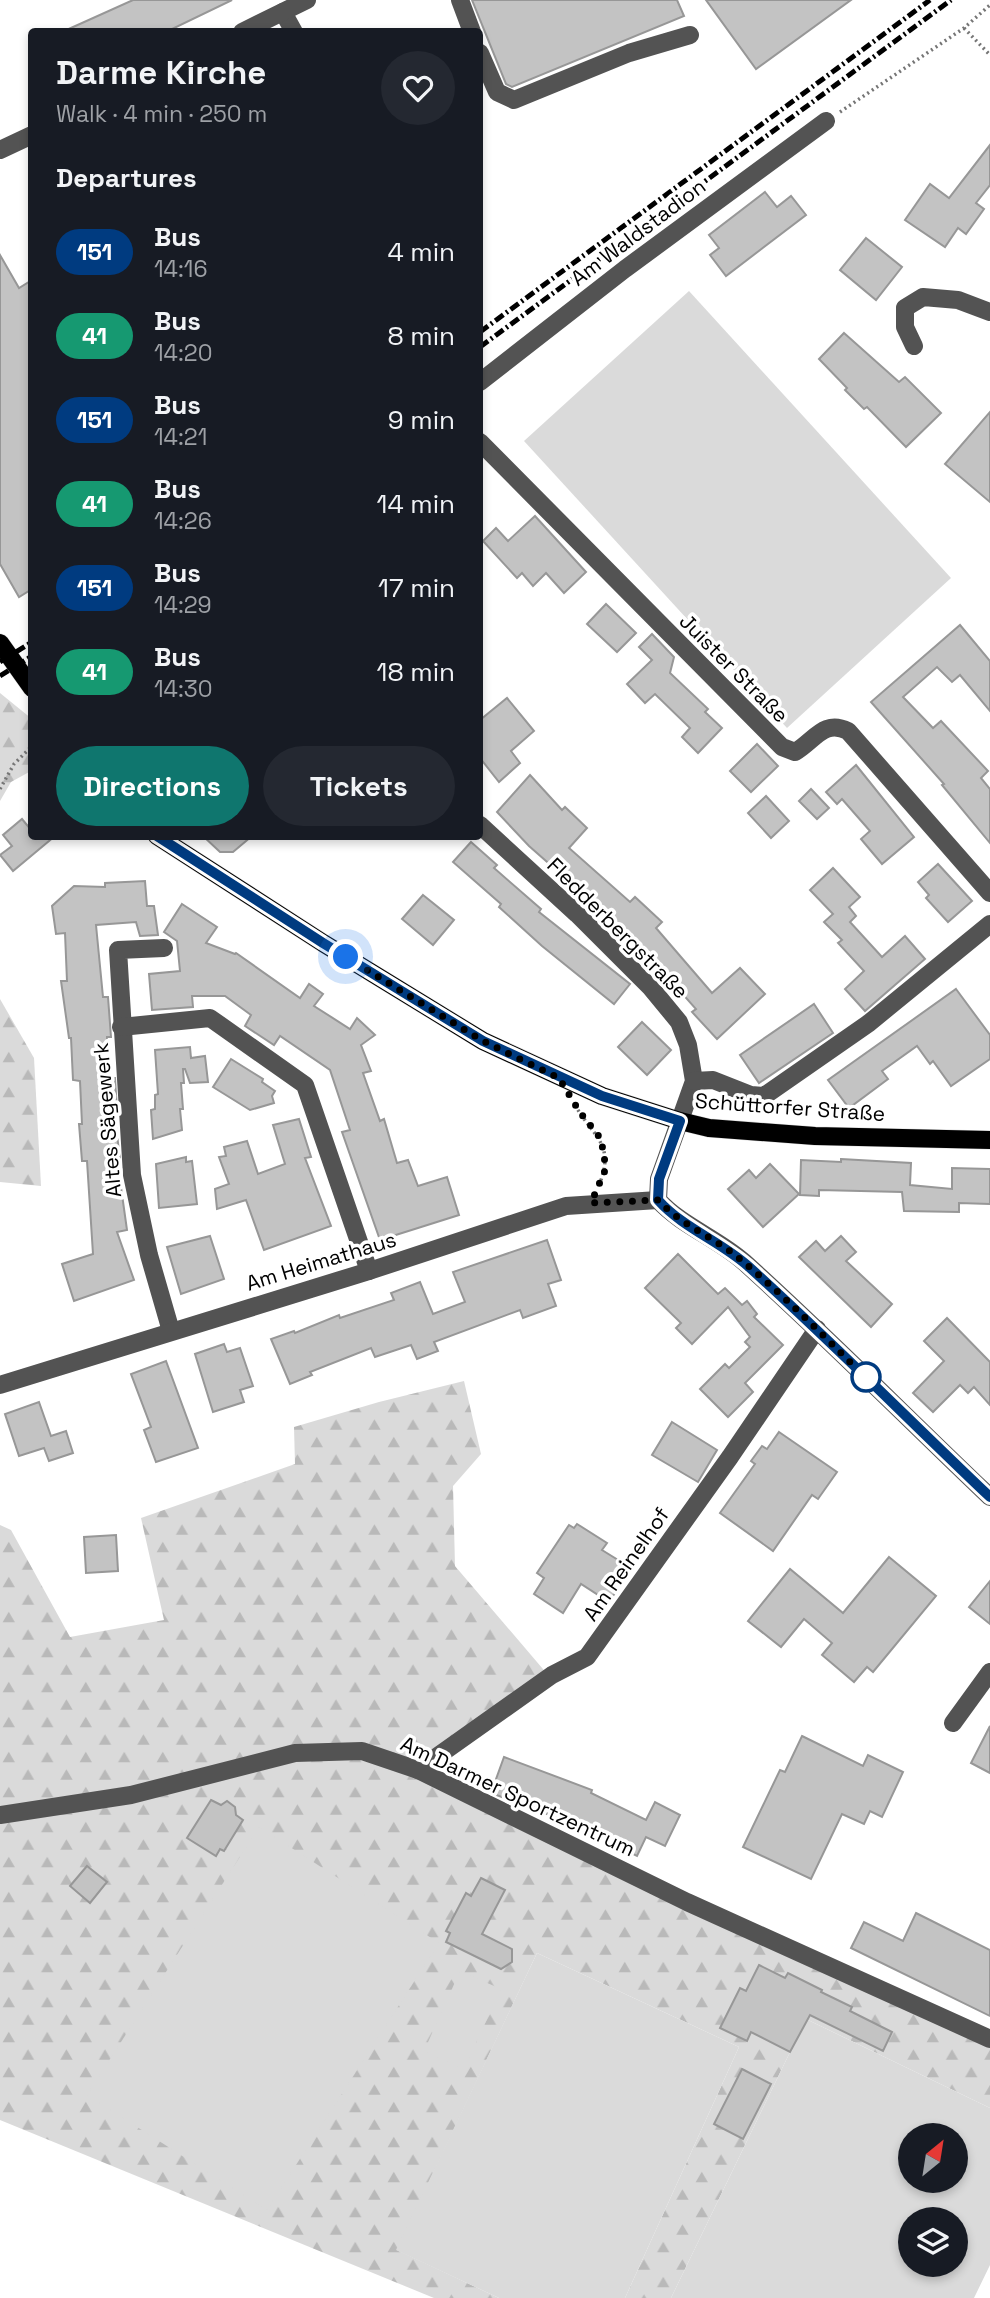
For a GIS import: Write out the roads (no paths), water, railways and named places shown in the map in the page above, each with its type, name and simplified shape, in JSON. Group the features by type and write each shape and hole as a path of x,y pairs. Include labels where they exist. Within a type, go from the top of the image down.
{"main road":[{"path":"0,643 28,682"},
{"name":"Schüttorfer Straße","path":"163,840 323,943 483,1041 602,1096 709,1128 815,1136 990,1140"}],"street":[{"path":"250,28 307,0"},
{"path":"460,0 470,28"},
{"path":"282,12 292,28"},
{"path":"483,60 497,92 514,100 629,53 690,35"},
{"name":"Am Waldstadion","path":"483,380 625,269 826,121"},
{"path":"0,150 28,137"},
{"path":"914,346 905,327 905,308 923,297 958,300 990,312"},
{"name":"Juister Straße","path":"483,445 771,738 794,752 827,728 837,726 848,731 990,893"},
{"name":"Fledderbergstraße","path":"483,828 577,914 650,988 679,1022 688,1045 694,1081"},
{"path":"990,924 869,1023 764,1096 751,1095 713,1080 694,1081 659,1179 658,1200 672,1215 739,1258 817,1329 990,1497"},
{"name":"Altes Sägewerk","path":"164,948 118,950 132,1175 149,1255 171,1331"},
{"name":"Altes Sägewerk","path":"121,1027 210,1018 305,1085 369,1271"},
{"name":"Am Heimathaus","path":"0,1385 369,1271 566,1206 658,1200"},
{"name":"Am Reinelhof","path":"418,1770 552,1675 587,1657 730,1457 817,1329"},
{"path":"953,1723 990,1672"},
{"name":"Am Darmer Sportzentrum","path":"0,1815 131,1795 295,1753 362,1751 418,1770 687,1902 990,2039"}],"railway":[{"path":"483,330 930,0"},
{"path":"483,345 951,0"},
{"path":"0,662 28,644"},
{"path":"0,676 28,658"}]}
